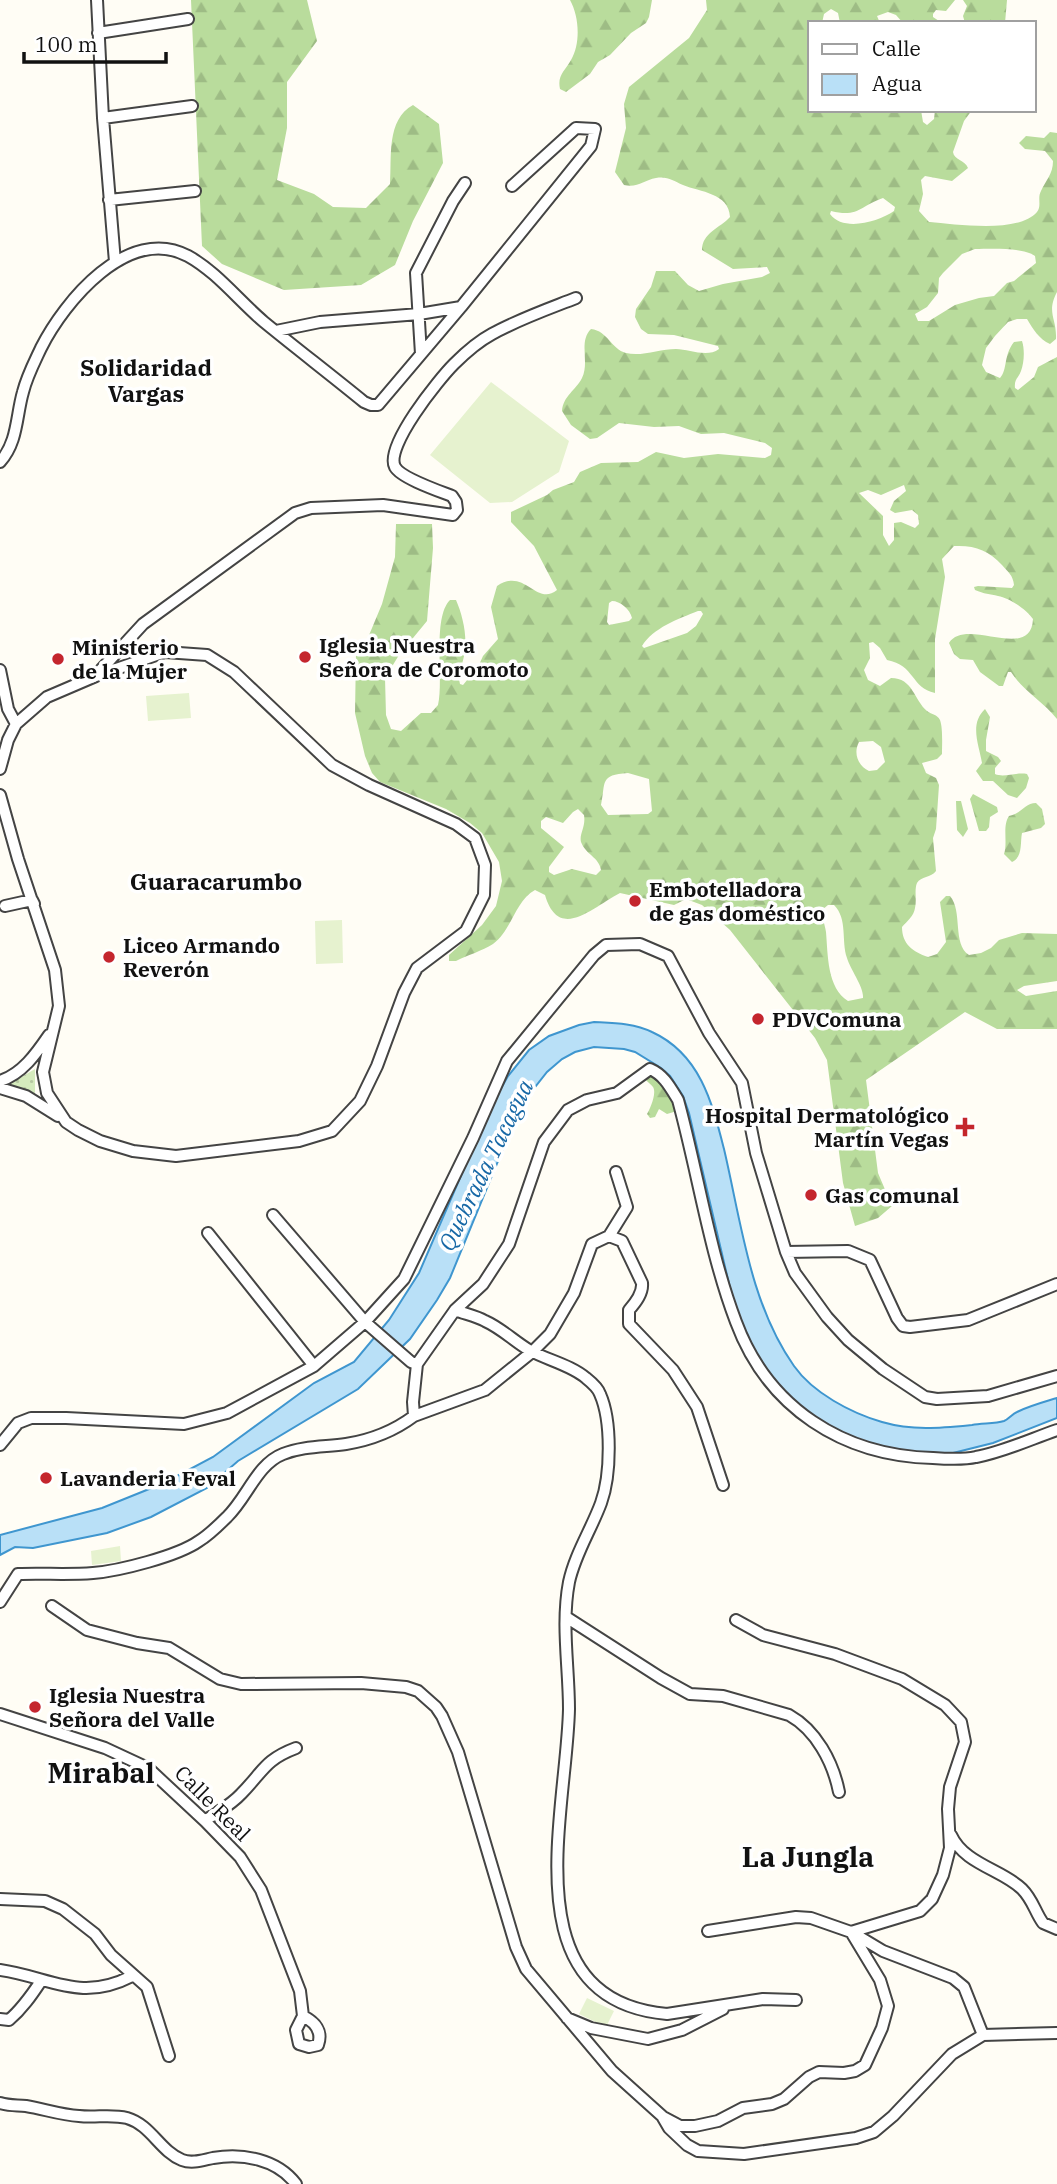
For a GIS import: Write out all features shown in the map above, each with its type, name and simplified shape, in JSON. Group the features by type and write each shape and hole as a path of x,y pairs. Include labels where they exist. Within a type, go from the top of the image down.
{"street":[{"path":"97,0 103,118 115,262"},
{"path":"98,33 188,19"},
{"path":"103,118 192,106"},
{"path":"0,462 14,437 28,375 57,319 71,299 115,262 146,249 167,250 189,256 276,331 371,405 378,405 591,146 595,129 576,128 512,186"},
{"path":"421,354 416,273 465,183"},
{"path":"109,200 195,191"},
{"path":"96,676 143,624 295,513 311,508 383,505 453,515 457,510 452,496 399,473 393,464 393,451 409,421 453,365 473,347 491,334 576,298"},
{"path":"276,331 320,323 419,314 461,307"},
{"path":"0,769 8,740 16,724 47,697 96,676 165,652 207,655 234,672 332,765 369,785 456,824 475,838 485,865 484,895 466,931 417,968 404,993 377,1066 360,1101 332,1131 299,1141 176,1156 133,1151 100,1141 26,1096 0,1088"},
{"path":"0,670 8,709 16,724"},
{"path":"0,795 55,970 59,1006 43,1072 47,1093 66,1122"},
{"path":"5,906 32,900"},
{"path":"0,1445 18,1423 31,1418 184,1424 227,1413 314,1366 365,1322 404,1279 473,1138 507,1060 560,993 606,945 640,944 668,956 709,1033 742,1083 755,1153 786,1252 795,1272 827,1317 848,1340 883,1369 925,1397 937,1399 988,1396 1057,1376"},
{"path":"0,1081 12,1077 33,1057 51,1033"},
{"path":"414,1416 414,1363 455,1310 483,1284 509,1244 544,1142 568,1110 587,1100 617,1093 650,1069 661,1075 678,1100 719,1267 736,1323 759,1369 786,1401 828,1433 857,1445 908,1458 975,1457 1057,1430"},
{"path":"0,1602 18,1574 119,1570 176,1553 198,1542 229,1515 267,1464 282,1454 348,1444 384,1434 414,1416 485,1391 550,1334 574,1293 592,1244 609,1236 627,1208 616,1172"},
{"path":"274,1215 365,1322 414,1363"},
{"path":"208,1233 314,1366"},
{"path":"609,1236 622,1241 642,1283 637,1300 629,1310 629,1324 673,1370 697,1407 723,1485"},
{"path":"786,1252 848,1251 870,1260 897,1318 903,1326 910,1327 968,1320 1057,1284"},
{"path":"455,1310 486,1321 532,1352 585,1376 599,1391 608,1416 606,1483 602,1501 569,1583 566,1617 569,1709 557,1864 558,1898 569,1946 578,1967 603,1994 653,2012 667,2014 763,1999 796,2000"},
{"path":"52,1606 87,1630 169,1648 220,1679 230,1682 248,1685 388,1685 418,1691 428,1699 442,1716 458,1752 516,1947 526,1969 612,2071 662,2116 687,2146 698,2151 744,2154 856,2138 874,2132 893,2116 952,2054 983,2035 1057,2033"},
{"path":"566,1617 690,1694 723,1696 799,1720 821,1746 836,1777 839,1792"},
{"path":"736,1620 764,1635 835,1654 902,1679 949,1709 961,1722 965,1742 950,1787 950,1849 943,1874 926,1906 920,1911 851,1932"},
{"name":"Calle Real","path":"0,1714 105,1748 148,1768 205,1821 240,1857 261,1890 300,1991 303,2015"},
{"path":"205,1821 241,1795 261,1769 277,1755 296,1748"},
{"path":"950,1833 954,1842 975,1861 1022,1889 1035,1905 1042,1923 1057,1929"},
{"path":"0,1899 45,1901 63,1909 95,1934 111,1955 147,1987 169,2056"},
{"path":"708,1931 796,1917 811,1918 851,1932 883,1951 953,1978 964,1987 983,2035"},
{"path":"662,2116 680,2126 707,2123 743,2108 772,2104 784,2099 808,2077 819,2072 844,2073 865,2065 882,2028 888,2006 880,1980 851,1932"},
{"path":"0,1970 18,1972 65,1987 90,1987 119,1982 132,1976"},
{"path":"0,2019 9,2020 15,2015 41,1981"},
{"path":"564,2017 591,2028 648,2039 682,2029 732,2005"},
{"path":"0,2103 80,2117 128,2118 148,2129 183,2161 196,2162 247,2155 271,2165 296,2184"}],"green space":[{"path":"191,0 307,0 317,41 287,82 287,128 277,180 314,194 333,207 366,208 390,184 394,129 404,112 413,105 439,124 443,163 413,221 395,265 361,285 284,290 222,264 202,246"},
{"path":"570,0 652,0 646,23 631,33 610,55 598,62 590,74 566,92 560,89 560,80 574,53 577,38 577,22"},
{"path":"706,0 955,0 946,11 936,10 933,17 939,21 901,21 888,12 877,16 879,21 840,21 838,13 831,9 824,14 822,21 808,21 808,112 921,112 923,122 927,125 934,119 935,112 971,112 964,121 953,152 968,168 952,181 925,176 921,180 923,194 919,211 929,222 986,226 1028,219 1038,210 1040,194 1051,173 1053,161 1045,151 1025,149 1019,143 1026,136 1044,138 1050,132 1057,133 1057,292 1052,305 1056,339 1050,344 1046,342 1027,319 1008,322 986,348 982,365 986,372 1000,378 1011,347 1014,342 1022,341 1023,364 1015,385 1018,390 1034,377 1038,367 1057,357 1057,719 1011,672 1008,672 1003,686 999,686 980,672 973,660 960,659 954,654 949,643 957,636 969,634 1021,638 1030,632 1033,619 1008,599 975,590 974,587 978,586 1012,588 1014,585 1010,574 997,560 986,552 968,546 954,546 942,559 945,577 935,639 935,693 921,686 903,667 887,660 873,642 869,643 870,658 864,670 868,680 880,686 891,678 904,682 927,711 939,718 942,727 942,754 937,759 922,763 926,773 936,778 939,785 933,838 936,871 917,883 914,911 902,927 906,943 913,950 928,957 937,954 946,942 940,902 946,896 950,896 954,902 961,943 969,955 981,953 999,940 1022,933 1057,934 1057,981 1024,986 1017,990 1026,996 1057,991 1057,1029 997,1029 965,1012 866,1080 878,1173 892,1206 878,1218 855,1226 843,1183 827,1060 815,1038 730,930 702,905 686,899 674,905 620,893 589,912 568,919 559,917 551,909 545,895 535,890 523,901 505,931 493,944 456,961 449,961 449,955 482,925 496,906 502,881 499,862 482,833 470,823 446,809 380,782 372,773 365,756 355,713 356,653 367,640 382,604 395,557 396,524 432,524 433,548 427,621 399,655 385,678 386,715 391,729 401,731 421,713 431,713 438,705 441,620 450,600 456,600 464,627 465,649 459,677 460,684 463,685 498,639 491,607 497,586 507,581 515,581 543,594 557,590 534,546 511,522 511,512 574,482 580,472 601,463 638,462 656,452 684,458 718,454 765,458 771,455 772,448 765,443 724,433 701,434 679,426 654,427 619,423 597,438 590,439 571,425 562,411 565,401 582,378 585,340 591,329 602,333 621,351 632,354 676,349 709,353 719,349 718,346 674,335 648,334 641,329 635,317 636,309 651,287 656,271 675,271 688,285 699,291 770,273 767,267 733,269 702,250 708,235 730,217 725,203 719,198 664,178 624,185 615,172 626,128 624,104 629,87 689,38 707,10","holes":["883,198 895,207 894,211 870,222 843,223 830,214 831,211 853,212","975,249 1015,250 1035,256 1036,263 1014,281 1007,283 994,296 955,305 929,321 918,321 915,314 927,307 938,293 939,278 962,254","904,485 906,491 894,501 890,510 895,513 912,510 918,515 919,524 915,528 901,522 894,523 894,540 889,546 883,535 883,516 859,493 868,490 881,495","618,602 632,618 609,625 609,603","698,611 703,614 696,626 687,633 644,648 642,646 659,629","873,741 881,747 885,762 877,770 869,771 862,766 856,750 859,742","628,773 649,779 652,811 648,814 608,815 601,805 605,781 612,776","578,809 584,815 581,842 600,866 601,870 596,875 572,869 554,875 549,872 549,867 564,847 541,828 541,821 546,817 563,823","828,905 834,905 841,917 847,958 863,998 848,1001 832,980 822,910"]},
{"path":"963,0 1007,0 1005,21 964,21 963,16 967,6"},
{"path":"491,382 569,441 559,472 512,502 490,503 430,455"},
{"path":"189,693 191,718 148,721 146,696"},
{"path":"985,709 990,717 986,751 1001,761 995,768 995,774 1027,774 1029,778 1026,788 1017,798 1008,795 993,781 983,781 976,771 982,763 977,742 977,721"},
{"path":"973,794 997,807 998,812 990,817 986,831 979,831 970,799"},
{"path":"956,801 961,801 968,829 963,837 957,830"},
{"path":"1036,803 1042,809 1045,824 1041,828 1022,833 1019,853 1012,862 1004,854 1007,820 1009,816"},
{"path":"342,920 343,963 316,964 315,921"},
{"path":"35,1069 35,1094 6,1086"},
{"path":"647,1075 652,1075 674,1097 677,1111 667,1114 659,1109 655,1117 650,1118 647,1114 653,1101 654,1090 645,1079"},
{"path":"120,1546 121,1561 92,1565 91,1551"},
{"path":"587,1998 614,2011 606,2027 579,2014"}],"water":[{"name":"Quebrada Tacagua","path":"594,1022 631,1025 652,1032 682,1053 702,1081 724,1149 757,1289 779,1342 794,1366 811,1385 858,1413 905,1427 938,1428 1000,1422 1022,1410 1057,1398 1057,1418 993,1443 945,1455 879,1449 820,1424 782,1392 757,1357 737,1318 683,1096 670,1076 635,1052 594,1047 562,1059 547,1072 521,1105 450,1278 410,1339 358,1389 238,1461 207,1488 151,1517 107,1533 33,1548 15,1547 0,1555 0,1535 102,1508 164,1483 213,1457 314,1383 354,1362 389,1320 419,1273 491,1106 508,1076 529,1050 549,1036"}],"place":[{"name":"Iglesia Nuestra Señora de Coromoto","path":"305,657"},
{"name":"Ministerio de la Mujer","path":"58,659"},
{"name":"Embotelladora de gas doméstico","path":"635,901"},
{"name":"Liceo Armando Reverón","path":"109,957"},
{"name":"PDVComuna","path":"758,1019"},
{"name":"Hospital Dermatológico Martín Vegas","path":"965,1127"},
{"name":"Gas comunal","path":"811,1195"},
{"name":"Lavanderia Feval","path":"46,1478"},
{"name":"Iglesia Nuestra Señora del Valle","path":"35,1707"}],"district":[{"name":"Solidaridad Vargas","path":"146,380"},
{"name":"Guaracarumbo","path":"216,881"},
{"name":"Mirabal","path":"101,1772"},
{"name":"La Jungla","path":"808,1856"}]}
